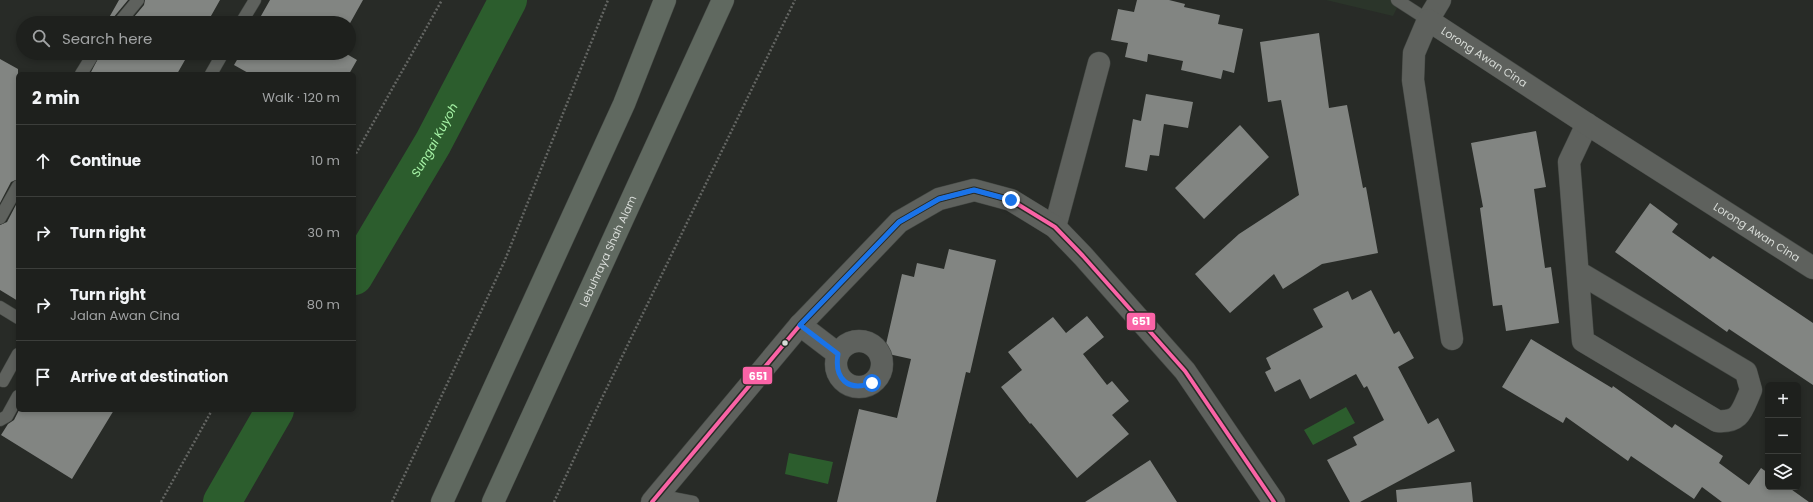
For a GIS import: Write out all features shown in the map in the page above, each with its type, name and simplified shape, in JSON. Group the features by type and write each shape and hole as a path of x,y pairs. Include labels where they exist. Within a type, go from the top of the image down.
{"highway":[{"path":"442,502 624,104 665,0"},
{"name":"Lebuhraya Shah Alam","path":"493,502 723,0"}],"street":[{"path":"1428,20 1440,0"},
{"name":"Lorong Awan Cina","path":"1452,339 1413,80 1414,53 1428,20 1587,124 1813,268"},
{"path":"1055,227 1099,63"},
{"path":"1578,272 1746,372 1752,390 1739,416 1727,422 1717,421 1583,341 1569,162 1587,124"},
{"path":"655,498 800,325 899,222 939,199 974,190 1011,200 1055,227 1083,256 1185,371 1274,502"},
{"path":"800,325 838,354"}],"lane":[{"path":"124,16 138,0"},
{"path":"245,16 255,0"},
{"path":"1397,0 1428,20"},
{"path":"82,72 90,60"},
{"path":"212,72 219,60"},
{"path":"0,218 16,190"},
{"path":"0,307 16,317"},
{"path":"1,382 16,357"},
{"path":"0,420 7,416 16,400"},
{"path":"655,498 693,502"}],"path":[{"path":"356,153 442,0"},
{"path":"392,502 505,260 608,0"},
{"path":"554,502 795,0"},
{"path":"160,502 211,412"}],"shaded area":[{"path":"1326,0 1401,0 1393,16"},
{"path":"1346,407 1355,423 1313,445 1304,430"},
{"path":"789,453 833,462 828,484 785,474"}],"building":[{"path":"119,0 128,0 115,16 110,16"},
{"path":"145,0 220,0 211,16 135,16 144,5"},
{"path":"270,0 363,0 354,16 261,16"},
{"path":"1137,0 1169,0 1185,4 1184,7 1220,15 1218,24 1243,29 1234,73 1223,70 1221,79 1181,70 1183,61 1148,54 1147,62 1125,57 1128,43 1111,40 1118,9 1134,12"},
{"path":"1319,33 1329,108 1347,105 1363,188 1366,187 1378,253 1322,264 1283,289 1274,274 1230,313 1195,274 1239,234 1299,195 1281,100 1268,102 1260,42"},
{"path":"0,59 18,69 18,72 16,72 16,180 11,182 0,203"},
{"path":"97,60 185,60 178,72 91,72"},
{"path":"237,60 357,60 350,72 246,72 234,65"},
{"path":"1146,94 1193,102 1188,128 1164,124 1159,156 1150,155 1147,171 1125,167 1133,119 1141,121"},
{"path":"1240,125 1269,157 1204,219 1175,188"},
{"path":"1536,131 1546,187 1534,189 1545,268 1551,267 1559,323 1506,331 1502,305 1493,306 1480,208 1483,207 1471,143"},
{"path":"1650,203 1678,224 1672,232 1710,259 1713,256 1813,323 1813,385 1729,329 1727,332 1615,252"},
{"path":"16,205 16,300 0,290 0,225 7,222"},
{"path":"949,249 996,260 970,373 966,372 936,502 837,502 859,409 897,418 911,359 884,353 902,274 914,277 917,263 944,269"},
{"path":"1371,290 1394,334 1399,331 1414,358 1398,367 1428,424 1438,418 1455,451 1360,502 1350,502 1327,460 1357,445 1353,437 1384,420 1367,386 1364,388 1356,374 1310,399 1300,379 1275,392 1265,372 1271,369 1266,358 1323,327 1313,309 1348,291 1352,300"},
{"path":"1087,316 1104,337 1083,354 1107,385 1112,381 1129,401 1112,415 1129,434 1077,478 1031,423 1030,424 1001,387 1022,370 1008,352 1053,317 1066,333"},
{"path":"1531,339 1612,388 1613,386 1672,428 1675,424 1723,456 1719,463 1749,485 1761,468 1765,471 1765,490 1792,490 1809,502 1722,502 1702,487 1694,499 1631,456 1628,461 1566,417 1563,423 1502,387"},
{"path":"18,412 113,412 72,479 1,435 8,424 14,420"},
{"path":"1150,460 1177,502 1085,502"},
{"path":"1471,482 1473,502 1397,502 1396,490"}],"waterway":[{"name":"Sungai Kuyoh","path":"356,273 433,143 508,0"},
{"name":"Sungai Kuyoh","path":"222,502 274,412"}],"transit line":[{"name":"651","path":"652,502 800,325 899,222 939,199 974,190 1011,200 1055,227 1083,256 1185,371 1274,502"}],"route":[{"path":"872,383 861,387 849,385 840,377 836,366 838,354 800,325 899,222 939,199 974,190 1011,200"}]}
